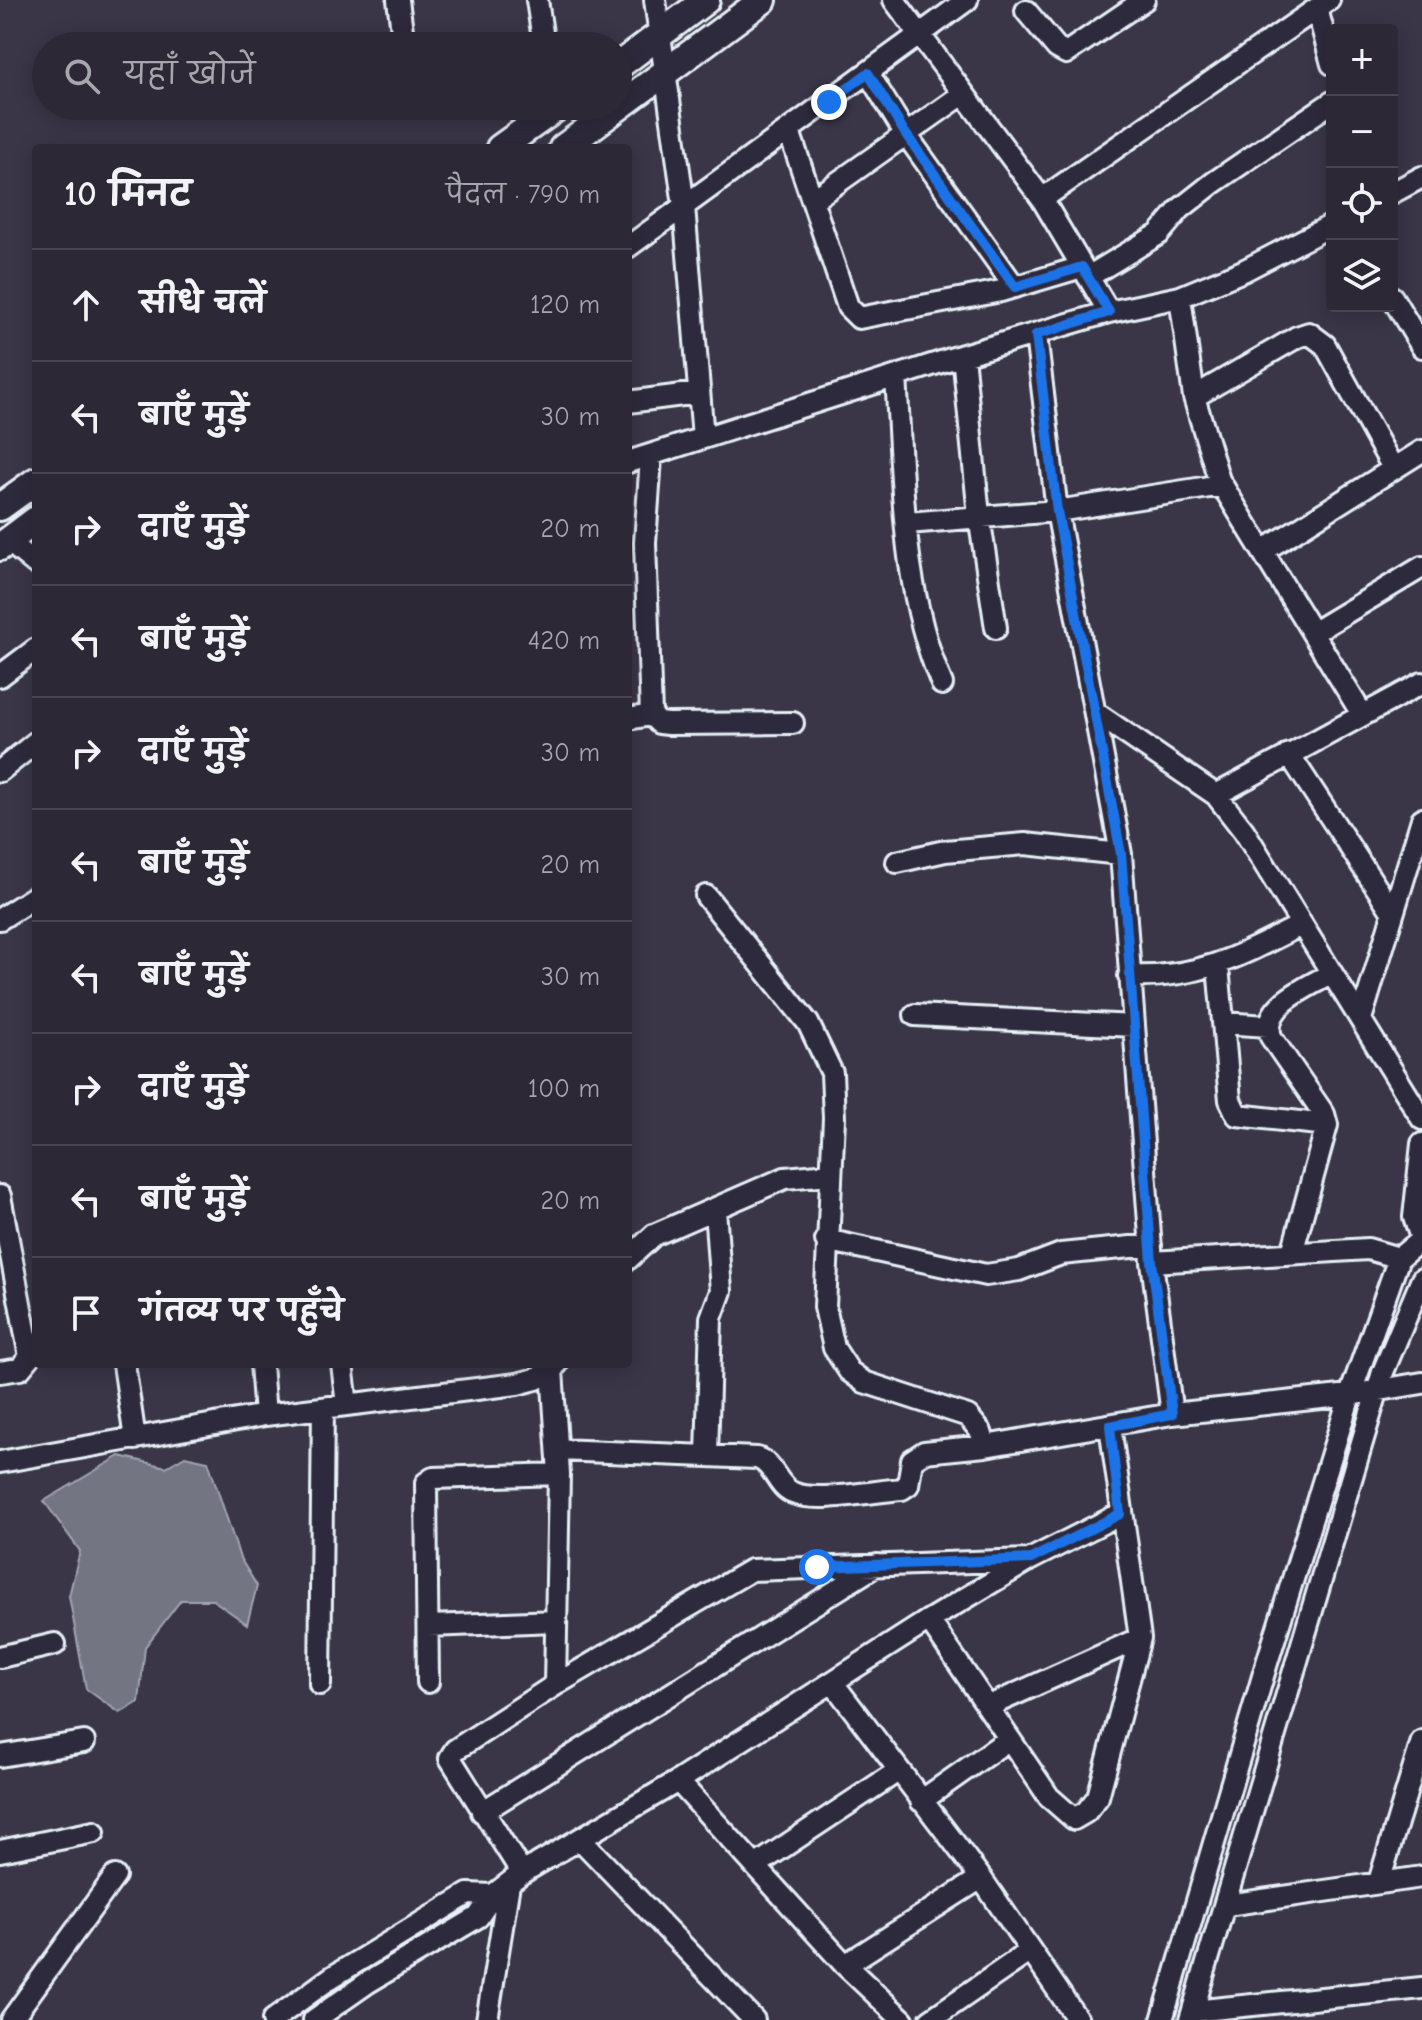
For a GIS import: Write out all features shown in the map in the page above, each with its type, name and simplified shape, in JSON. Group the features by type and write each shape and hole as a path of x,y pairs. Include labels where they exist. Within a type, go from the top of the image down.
{"main road":[{"path":"632,55 706,0"},
{"path":"632,98 763,0"},
{"path":"505,144 538,120"},
{"path":"568,144 602,120"},
{"path":"0,507 32,484"},
{"path":"4,544 32,523"}],"street":[{"path":"398,0 402,32"},
{"path":"537,0 542,32"},
{"path":"655,0 684,206 703,438"},
{"path":"894,0 1042,199 1109,312"},
{"path":"632,244 967,0"},
{"path":"1026,11 1057,48 1066,53 1144,0"},
{"path":"1042,199 1323,4 1326,24"},
{"path":"868,73 905,133 1015,287"},
{"path":"813,200 963,94"},
{"path":"789,131 848,307 859,318 1085,272 1159,234 1180,209 1213,183 1326,106"},
{"path":"560,120 568,144"},
{"path":"1398,190 1422,177"},
{"path":"632,461 963,355 1109,312 1180,297 1243,271 1326,228"},
{"path":"1180,297 1194,397 1222,485 1362,714"},
{"path":"1398,307 1422,347"},
{"path":"1194,397 1309,333 1325,345 1393,468"},
{"path":"1036,335 1057,511 1121,854 1151,1254 1172,1414"},
{"path":"963,355 979,516 996,628"},
{"path":"896,377 915,604 927,650 942,684"},
{"path":"632,401 698,393"},
{"path":"1263,551 1422,451"},
{"path":"651,457 645,543 651,715 659,723 668,724 793,723"},
{"path":"907,523 1057,511 1222,485"},
{"path":"4,544 32,562"},
{"path":"1314,632 1422,567"},
{"path":"0,676 32,652"},
{"path":"1216,795 1422,683"},
{"path":"1096,713 1216,795 1244,831 1422,1119"},
{"path":"632,718 651,715"},
{"path":"0,771 32,745"},
{"path":"1289,754 1393,913"},
{"path":"1361,1019 1422,819"},
{"path":"897,862 945,851 1025,844 1121,854"},
{"path":"706,896 808,1023 832,1073 834,1118 826,1240 827,1328 849,1371 864,1382 906,1398 968,1416 981,1432 985,1446"},
{"path":"0,919 32,903"},
{"path":"1129,976 1181,976 1218,966 1301,925"},
{"path":"1218,966 1230,1100 1237,1115 1327,1125"},
{"path":"1292,1253 1327,1125 1268,1026 1272,1013 1283,1003 1330,974"},
{"path":"915,1015 1134,1026"},
{"path":"1223,1023 1268,1026"},
{"path":"1162,2020 1350,1395 1399,1258 1422,1240 1414,1217 1422,1144"},
{"path":"632,1255 654,1235 785,1178 830,1174"},
{"path":"0,1196 30,1357 20,1369 0,1372"},
{"path":"707,1455 711,1318 721,1291 715,1209"},
{"path":"826,1240 986,1275 1019,1270 1061,1254 1292,1253 1368,1249 1399,1258"},
{"path":"1422,1279 1377,1390 1192,2016 1312,2011 1422,1988"},
{"path":"125,1368 135,1439"},
{"path":"261,1368 265,1415"},
{"path":"342,1368 347,1405"},
{"path":"0,1462 265,1415 517,1384 552,1368"},
{"path":"554,1368 559,1474 555,1685"},
{"path":"558,1450 764,1460 783,1487 805,1496 902,1489 908,1485 912,1460 918,1453 985,1446 1172,1414 1350,1395 1422,1383"},
{"path":"320,1684 323,1408"},
{"path":"929,1620 1061,1811 1074,1819 1086,1812 1098,1797 1140,1638 1120,1514 1110,1426"},
{"path":"428,1682 428,1481 433,1478 559,1474"},
{"path":"273,2020 332,1977 468,1894 508,1884 582,1841 929,1620 1031,1559 1120,1514"},
{"path":"487,2020 508,1884 482,1812 451,1764 451,1754 555,1685 751,1570 1031,1559"},
{"path":"482,1812 877,1565"},
{"path":"429,1626 555,1621"},
{"path":"989,1706 1140,1638"},
{"path":"0,1657 55,1644"},
{"path":"833,1683 981,1878 1078,2020"},
{"path":"921,1801 1009,1739"},
{"path":"1379,1882 1422,1741"},
{"path":"0,1756 84,1742"},
{"path":"755,1866 898,1771"},
{"path":"678,1781 845,1965 903,2020"},
{"path":"0,1851 94,1832"},
{"path":"582,1841 747,2017"},
{"path":"11,2020 115,1876"},
{"path":"1227,1905 1422,1877"},
{"path":"845,1965 981,1878"},
{"path":"314,2020 367,1983 478,1917 508,1884"},
{"path":"930,2020 1030,1951"}],"water":[{"path":"120,1456 166,1467 185,1456 208,1461 240,1558 257,1586 247,1624 213,1600 181,1600 145,1647 139,1702 120,1713 86,1689 69,1596 80,1551 44,1501"}],"route":[{"path":"817,1567 1031,1559 1120,1514 1110,1426 1172,1414 1152,1262 1121,854 1057,511 1036,335 1109,312 1082,267 1015,287 905,133 868,73 829,102"}]}
